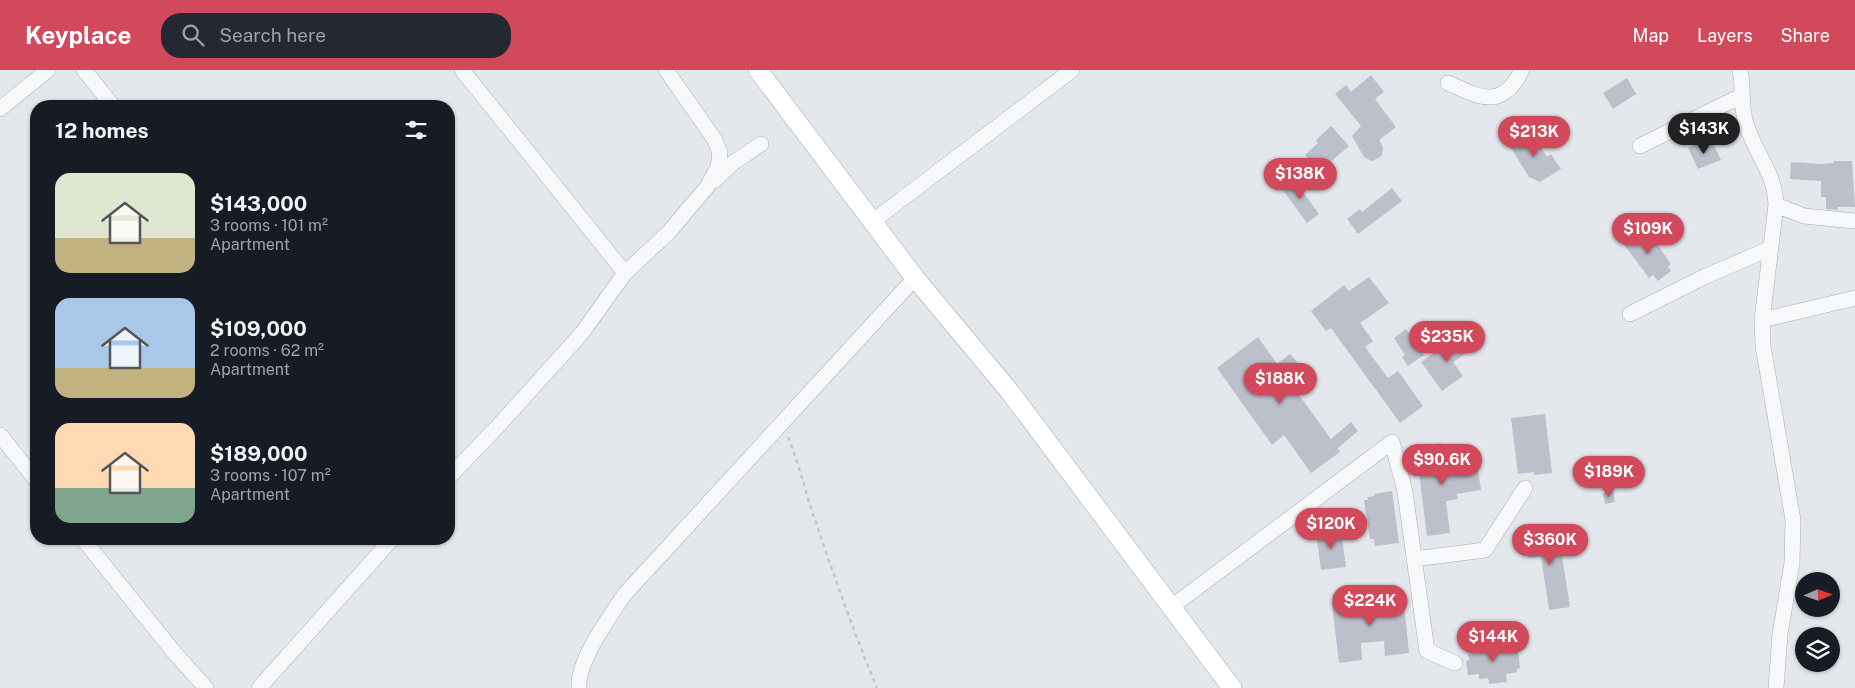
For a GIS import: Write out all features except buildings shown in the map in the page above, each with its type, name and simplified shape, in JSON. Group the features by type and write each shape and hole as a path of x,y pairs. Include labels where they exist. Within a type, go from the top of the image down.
{"main road":[{"path":"758,70 915,278 1010,392 1170,608 1232,688"}],"street":[{"path":"0,108 48,70"},
{"path":"84,70 108,100"},
{"path":"462,70 625,273"},
{"path":"666,70 715,140 720,153 718,167 707,187"},
{"path":"873,222 1072,70"},
{"path":"1448,83 1481,98 1504,94 1514,86 1522,70"},
{"path":"1740,70 1745,122 1750,137 1772,177 1776,205 1769,250 1762,320 1763,346 1793,520 1794,542 1780,634 1776,688"},
{"path":"1640,146 1741,96"},
{"path":"455,471 582,333 625,273 669,232 707,187 733,163 761,144"},
{"path":"1776,205 1804,216 1855,221"},
{"path":"1630,314 1706,276 1769,250"},
{"path":"579,688 578,678 597,637 624,596 915,278"},
{"path":"1762,320 1855,298"},
{"path":"0,435 30,472"},
{"path":"1170,608 1392,442 1405,492 1427,651 1455,663"},
{"path":"1414,559 1485,550 1525,488"},
{"path":"88,545 173,651 206,688"},
{"path":"259,688 387,545"}],"path":[{"path":"782,423 798,462 854,633 877,688"}]}
